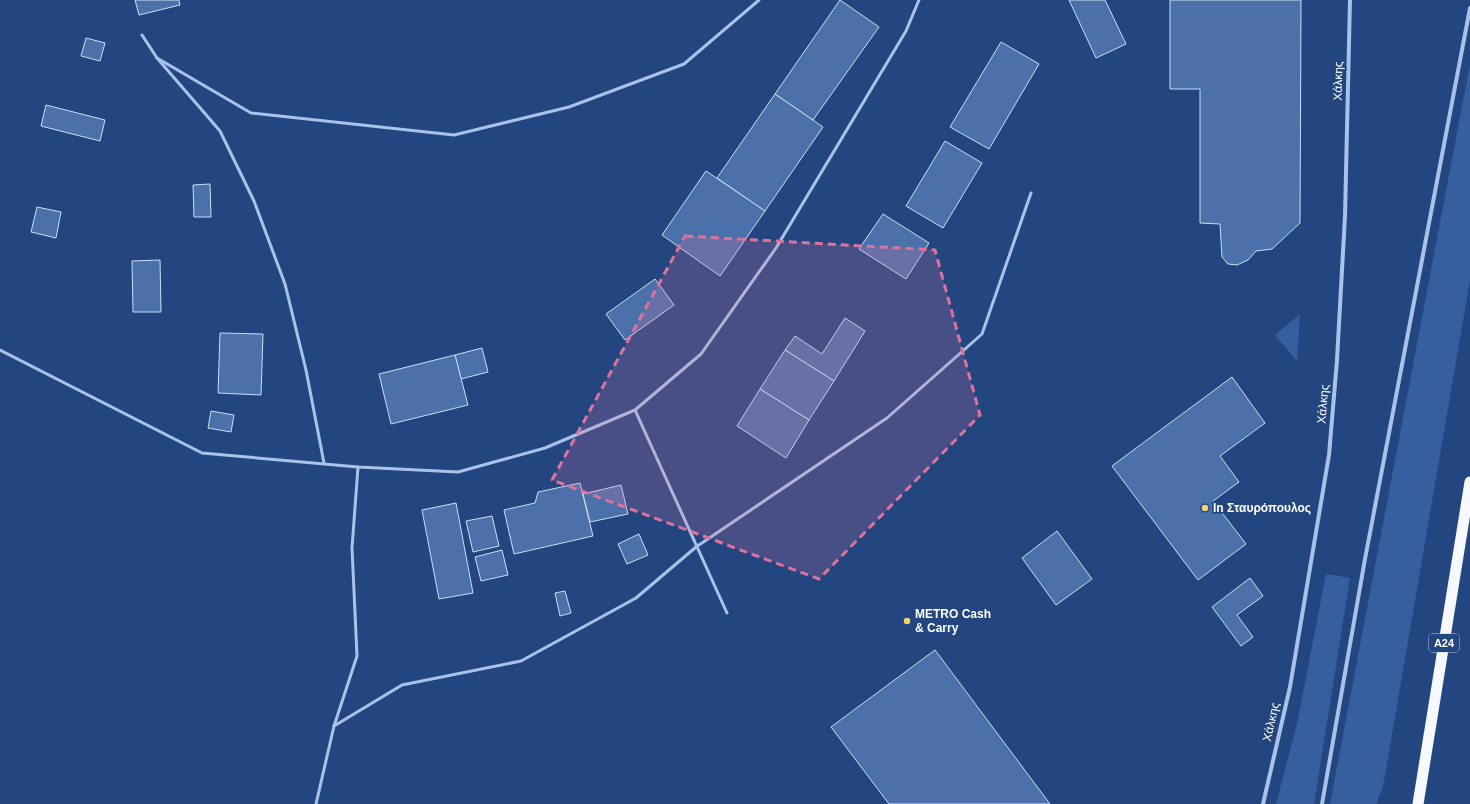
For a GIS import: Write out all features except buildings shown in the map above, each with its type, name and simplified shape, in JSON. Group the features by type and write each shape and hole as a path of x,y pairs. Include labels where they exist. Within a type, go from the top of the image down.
{"highway":[{"name":"Α24","path":"1418,804 1470,482"}],"street":[{"name":"Χάλκης","path":"1263,804 1290,687 1329,455 1337,360 1345,216 1350,0"},
{"path":"1322,804 1367,551 1470,8"}],"lane":[{"path":"157,58 251,113 454,135 569,107 684,64 758,0"},
{"path":"0,350 202,453 358,467 458,472 545,448 635,410 701,354 776,248 906,31 918,0"},
{"path":"142,35 157,58 220,132 254,201 285,284 306,370 324,463"},
{"path":"334,726 402,685 521,661 636,598 696,547 887,418 982,334 1031,193"},
{"path":"635,410 727,613"},
{"path":"316,804 334,726 358,656 352,548 358,467"}],"highlighted area":[{"path":"685,236 935,250 980,415 819,579 552,480"}],"shaded area":[{"path":"1470,64 1470,280 1383,787 1376,804 1330,804"},
{"path":"1300,314 1297,361 1275,335"},
{"path":"1326,574 1350,578 1314,804 1276,804 1297,724"}],"place":[{"name":"In Σταυρόπουλος","path":"1205,508"},
{"name":"METRO Cash & Carry","path":"907,621"}]}
